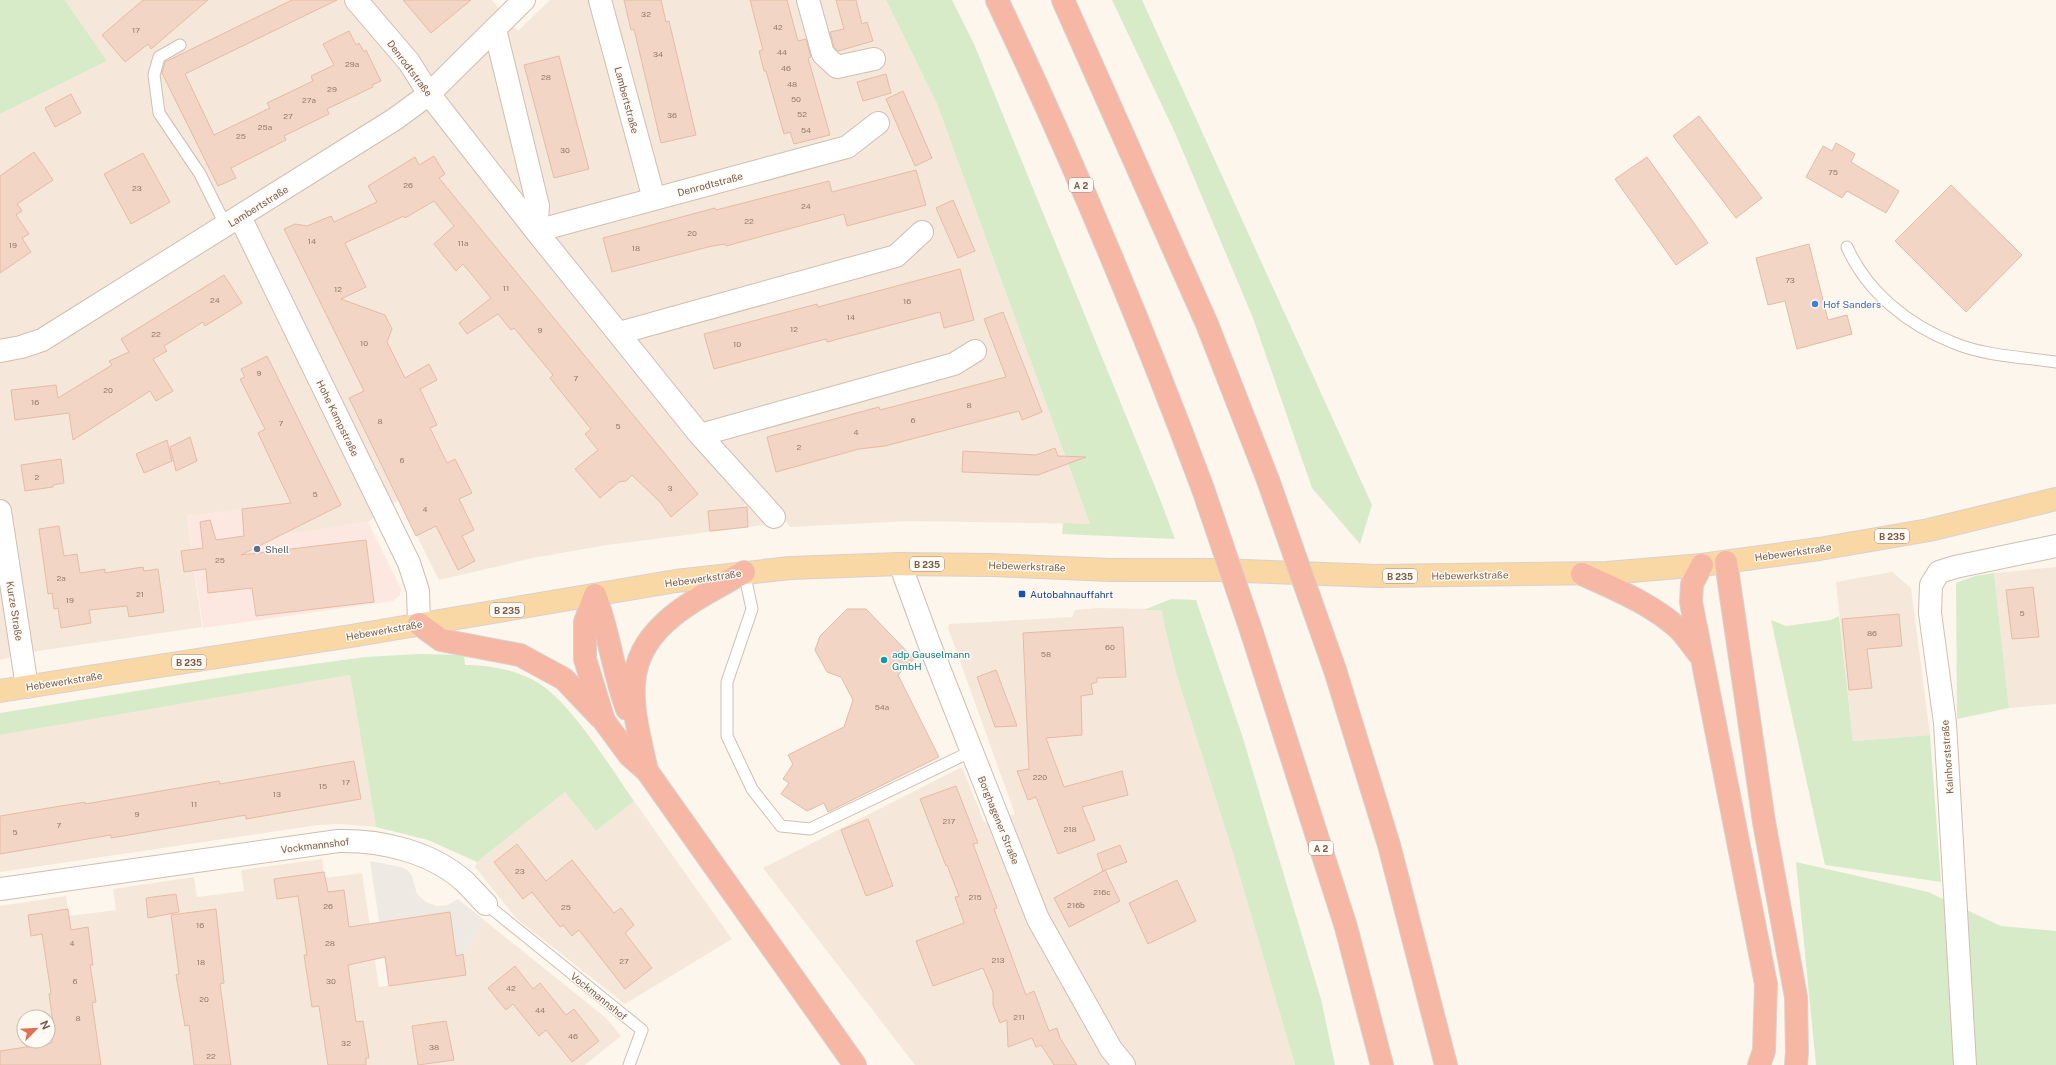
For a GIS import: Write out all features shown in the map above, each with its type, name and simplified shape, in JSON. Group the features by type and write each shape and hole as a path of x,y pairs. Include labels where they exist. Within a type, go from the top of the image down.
{"highway":[{"name":"A 2","path":"997,0 1038,85 1135,313 1203,489 1252,632 1346,927 1382,1065"},
{"path":"1063,0 1207,324 1268,480 1335,670 1389,845 1446,1065"},
{"path":"1726,562 1764,822 1796,997 1796,1065"},
{"path":"1702,565 1692,584 1691,602 1766,984 1764,1051 1759,1065"},
{"path":"647,771 635,707 634,683 640,656 651,636 661,625 695,601 744,572"},
{"path":"1582,574 1608,585 1661,614 1680,630 1701,657"},
{"path":"595,595 585,622 585,659 604,721"},
{"path":"595,595 604,618 624,698 641,745"},
{"path":"418,624 441,640 520,655 564,679 604,721 629,755 647,771 855,1065"},
{"path":"1441,1041 1462,1065"}],"main road":[{"name":"Hebewerkstraße","path":"0,691 676,581 744,572 790,568 900,564 992,565 1111,570 1217,570 1378,576 1582,574 1658,570 1819,549 1929,530 2056,499"}],"street":[{"name":"Denrodtstraße","path":"356,0 408,62 429,94 536,232 700,435 774,517"},
{"name":"Lambertstraße","path":"0,351 21,347 42,340 395,119 429,94 524,0"},
{"name":"Lambertstraße","path":"600,0 654,199"},
{"path":"808,0 823,54 837,67 874,58"},
{"path":"495,29 538,206 536,232"},
{"name":"Denrodtstraße","path":"536,232 847,147 878,123"},
{"name":"Hohe Kampstraße","path":"233,221 409,563 418,591 418,624"},
{"path":"619,333 896,256 922,232"},
{"path":"700,435 954,364 975,351"},
{"name":"Kurze Straße","path":"0,511 27,687"},
{"name":"Kainhorststraße","path":"1965,1065 1945,723 1930,613 1931,585 1939,572 1955,567 2056,546"},
{"name":"Borghagener Straße","path":"900,564 1038,919 1111,1049 1124,1065"},
{"name":"Vockmannshof","path":"0,889 331,842 362,840 419,854 444,867 465,882 486,904"}],"lane":[{"path":"180,45 159,57 154,75 159,113 233,221"},
{"path":"1847,247 1859,270 1875,292 1919,325 1954,343 1980,351 2056,362"},
{"path":"744,572 752,609 727,682 727,736 752,789 781,826 810,830 972,751"},
{"name":"Vockmannshof","path":"486,904 642,1030 629,1065"}],"shaded area":[{"path":"65,0 492,0 518,31 550,0 886,0 937,104 1090,524 910,521 790,527 777,511 772,524 607,545 533,558 439,580 399,500 368,522 292,534 282,515 269,506 187,516 202,627 38,651 0,660 0,114 107,61"},
{"path":"269,506 282,515 292,534 368,522 401,589 400,595 393,601 203,628 187,516"},
{"path":"2056,567 2056,704 2009,708 1994,573"},
{"path":"1892,572 1911,588 1930,735 1853,741 1836,582"},
{"path":"1098,608 1163,609 1164,624 1176,673 1232,850 1295,1065 915,1065 763,868 962,767 984,822 1015,814 948,628 949,624 1072,617 1075,610"},
{"path":"350,675 376,827 341,824 318,825 0,872 0,735"},
{"path":"565,792 596,831 634,801 732,939 625,1004 516,918 475,867 477,862"},
{"path":"322,859 325,878 362,873 379,987 466,975 463,954 484,920 606,1018 621,1036 585,1065 0,1065 0,906 66,896 69,916 116,910 113,889 194,877 197,897 244,891 241,870"},
{"path":"370,861 401,867 407,870 412,876 417,894 426,902 437,906 448,905 458,899 484,920 463,954 466,975 389,986"}],"green space":[{"path":"0,0 65,0 107,61 0,114"},
{"path":"886,0 952,0 974,44 1175,539 1062,534 1063,523 1090,524 937,104"},
{"path":"1112,0 1142,0 1372,505 1360,544 1312,488 1253,318 1176,135"},
{"path":"1994,573 2009,708 1957,719 1956,583 1975,576"},
{"path":"1171,599 1196,600 1242,735 1321,999 1335,1065 1295,1065 1232,850 1176,673 1162,610 1144,610"},
{"path":"1839,616 1853,741 1930,735 1941,882 1825,865 1771,620 1786,626 1831,620"},
{"path":"418,654 464,655 465,665 508,670 533,680 560,701 574,717 601,752 634,801 596,831 565,792 477,862 428,840 376,827 350,675 0,735 0,713 242,674 365,657"},
{"path":"1796,862 1928,892 2001,926 2056,931 2056,1065 1816,1065"}],"building":[{"path":"143,0 208,0 151,49 148,44 125,62 102,35"},
{"path":"292,0 337,0 185,74 214,135 270,108 267,103 313,81 311,76 334,65 323,44 349,31 356,45 359,43 364,52 366,50 381,81 372,85 373,87 327,109 329,114 284,136 286,140 231,168 236,178 218,186 162,73 165,62"},
{"path":"403,0 471,0 431,33"},
{"path":"624,0 661,0 666,22 669,21 696,135 661,143 634,29 631,30"},
{"path":"750,0 787,0 798,41 806,39 811,57 808,58 830,135 794,144 790,132 784,134 766,71 764,71 759,51 763,50"},
{"path":"836,0 856,0 862,24 867,22 873,41 838,51 834,47 830,32 844,29"},
{"path":"559,56 589,169 554,178 524,65"},
{"path":"886,74 891,93 863,101 857,82"},
{"path":"903,91 932,158 915,166 886,99"},
{"path":"71,94 81,113 55,127 45,108"},
{"path":"1699,116 1762,198 1736,218 1673,136"},
{"path":"1836,143 1855,154 1851,162 1899,191 1886,213 1847,191 1842,198 1806,177 1823,146 1832,151"},
{"path":"34,152 53,180 17,204 22,211 16,215 29,234 22,238 31,252 0,273 0,176"},
{"path":"143,153 170,202 131,224 104,174"},
{"path":"434,156 445,174 439,178 698,494 671,517 660,502 632,475 626,481 619,482 600,498 575,469 598,450 585,434 591,429 550,378 553,375 514,328 511,330 498,314 467,334 459,323 491,298 463,264 456,271 434,244 454,226 434,201 405,218 404,216 345,243 366,287 341,299 385,315 392,329 387,342 405,378 429,364 437,380 420,389 437,425 430,428 447,463 455,459 472,493 459,499 474,530 462,536 475,561 458,570 436,526 416,536 349,398 364,391 284,229 295,224 307,226 331,216 334,222 377,202 368,186 415,157 419,165"},
{"path":"1647,157 1708,243 1676,265 1615,179"},
{"path":"916,170 926,205 847,226 844,214 726,246 725,244 708,247 612,272 603,238 715,208 716,210 829,181 832,192"},
{"path":"1951,185 2022,255 1966,312 1895,241"},
{"path":"953,200 975,251 958,258 936,208"},
{"path":"1809,244 1828,320 1847,315 1852,334 1797,349 1785,301 1768,305 1756,258"},
{"path":"960,269 974,320 944,328 940,312 827,342 826,339 714,369 704,334 817,304 818,307"},
{"path":"224,275 242,303 205,326 203,322 164,346 167,351 153,359 173,391 156,401 150,391 73,440 69,413 15,420 11,390 56,385 58,398 112,365 109,361 129,352 121,339"},
{"path":"1003,312 1042,412 1022,420 1019,411 885,446 859,449 776,472 767,437 879,407 880,410 1006,377 984,319"},
{"path":"267,356 341,505 241,555 366,540 374,602 256,616 252,588 208,593 206,569 184,572 181,551 203,548 200,522 210,520 216,540 244,536 242,509 291,503 258,433 265,429 240,379 245,377 241,369"},
{"path":"190,437 197,461 176,471 170,447"},
{"path":"167,440 172,461 144,473 136,454"},
{"path":"1055,448 1058,456 1086,457 1038,475 962,472 963,451 1036,455"},
{"path":"61,459 64,483 53,485 53,487 25,491 21,465"},
{"path":"747,507 748,527 710,531 708,511"},
{"path":"59,526 64,556 77,554 80,573 105,569 105,573 143,567 144,571 158,569 164,612 129,617 127,606 89,610 91,623 61,628 58,608 54,609 52,593 48,594 39,529"},
{"path":"2033,587 2039,637 2012,639 2006,590"},
{"path":"847,609 866,609 914,659 898,675 939,757 828,812 824,803 807,811 781,794 789,783 783,779 793,764 788,755 844,727 853,700 841,677 827,672 815,650 820,636"},
{"path":"1899,614 1902,646 1867,649 1872,688 1849,690 1842,619"},
{"path":"1123,627 1126,677 1097,678 1097,682 1091,684 1093,694 1081,696 1082,735 1046,738 1064,787 1122,771 1128,795 1082,807 1095,840 1058,854 1036,797 1028,800 1017,771 1029,769 1023,633"},
{"path":"996,670 1017,726 995,727 977,677"},
{"path":"354,761 361,799 246,819 246,815 111,838 111,835 0,854 0,816 85,802 85,804 219,781 220,784"},
{"path":"956,786 978,843 973,844 997,908 994,909 1026,995 1034,991 1049,1031 1057,1028 1060,1038 1077,1065 1054,1065 1041,1045 1036,1047 1032,1038 1008,1047 1007,1020 1000,1023 993,1005 993,992 983,968 933,986 916,941 964,923 955,897 959,896 920,799"},
{"path":"868,819 893,886 866,896 841,830"},
{"path":"517,844 546,881 572,860 614,913 621,908 634,925 625,933 652,968 625,989 579,930 572,936 563,925 560,927 532,892 523,899 494,862"},
{"path":"1120,845 1127,862 1103,871 1097,854"},
{"path":"1105,870 1120,901 1069,927 1054,898"},
{"path":"324,872 328,892 344,890 349,927 450,912 456,956 463,954 466,975 389,986 385,957 348,965 356,1022 363,1021 369,1058 366,1058 366,1065 328,1065 319,1006 312,1007 304,955 307,955 298,896 277,899 274,879"},
{"path":"1177,880 1196,921 1148,944 1129,903"},
{"path":"176,894 179,912 148,918 146,898"},
{"path":"68,909 71,930 88,927 93,965 90,965 96,1002 92,1003 101,1065 0,1065 0,1051 16,1049 56,1049 56,1009 51,1009 49,994 51,993 42,934 31,936 28,915"},
{"path":"216,909 224,983 220,984 231,1065 194,1065 189,1025 185,1026 176,975 179,974 171,915"},
{"path":"515,966 533,989 540,983 566,1015 574,1009 599,1041 572,1062 546,1030 539,1036 513,1004 506,1010 488,988"},
{"path":"446,1021 454,1060 418,1065 412,1026"}],"place":[{"name":"Hof Sanders","path":"1815,304"},
{"name":"Shell","path":"257,549"},
{"name":"Autobahnauffahrt","path":"1022,594"},
{"name":"adp Gauselmann GmbH","path":"884,660"}]}
